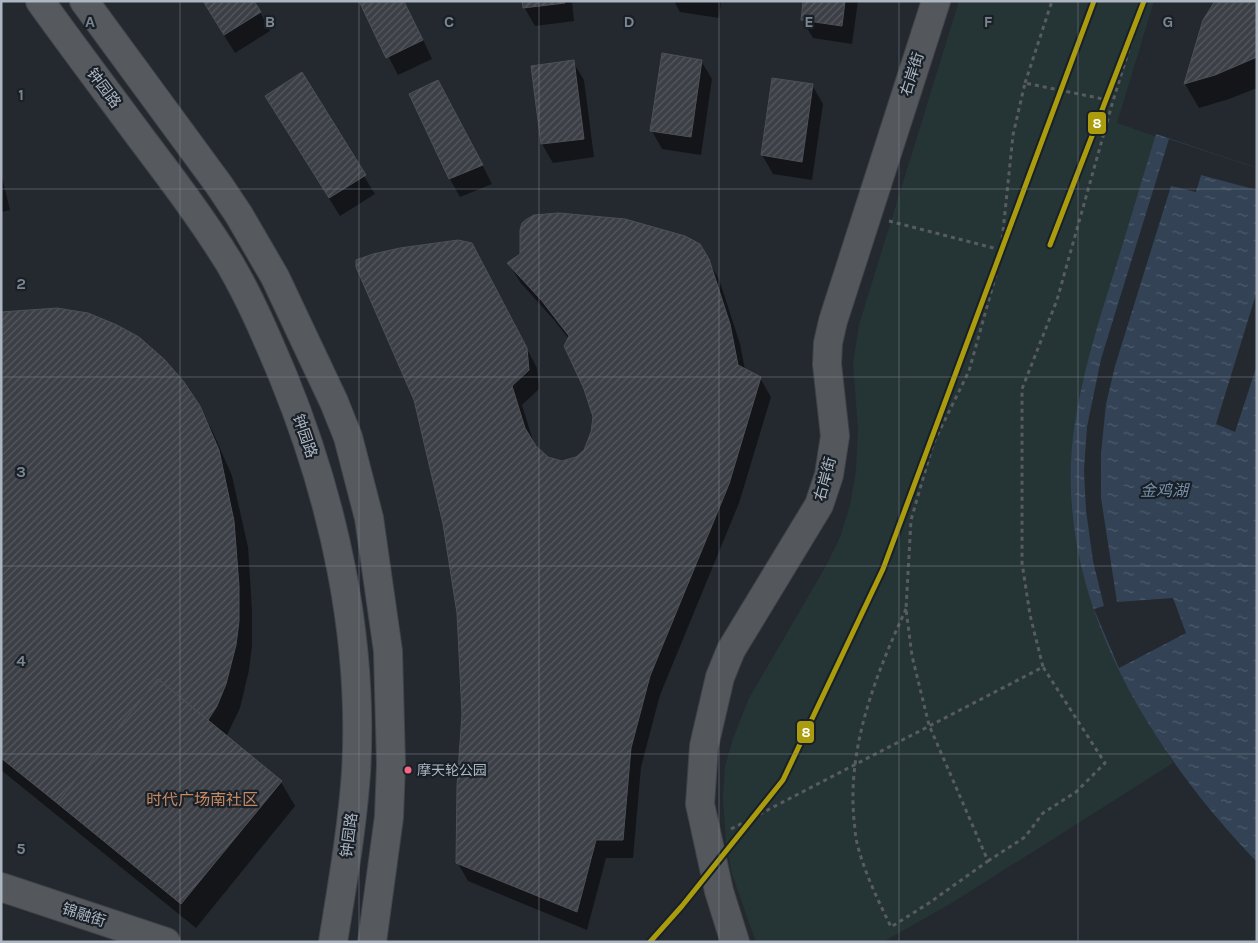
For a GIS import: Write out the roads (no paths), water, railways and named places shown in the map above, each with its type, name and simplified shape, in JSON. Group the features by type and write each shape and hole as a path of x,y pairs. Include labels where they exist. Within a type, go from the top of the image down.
{"main road":[{"name":"钟园路","path":"40,1 185,196 231,266 267,336 303,426 335,541 352,633 356,675 354,798 333,942"},
{"path":"84,1 239,215 271,270 296,320 348,437 369,518 388,651 391,764 390,817 372,942"}],"street":[{"name":"右岸街","path":"735,942 719,891 700,804 704,746 720,677 731,650 819,505 829,475 835,436 827,364 828,343 833,321 936,1"},
{"name":"锦融街","path":"1,888 166,942"}],"water":[{"name":"金鸡湖","path":"1156,134 1257,168 1257,862 1216,817 1178,768 1144,716 1115,661 1092,604 1077,545 1071,484 1078,404 1096,332"}],"place":[{"name":"摩天轮公园","path":"408,770"}],"district":[{"name":"时代广场南社区","path":"202,799"}]}
